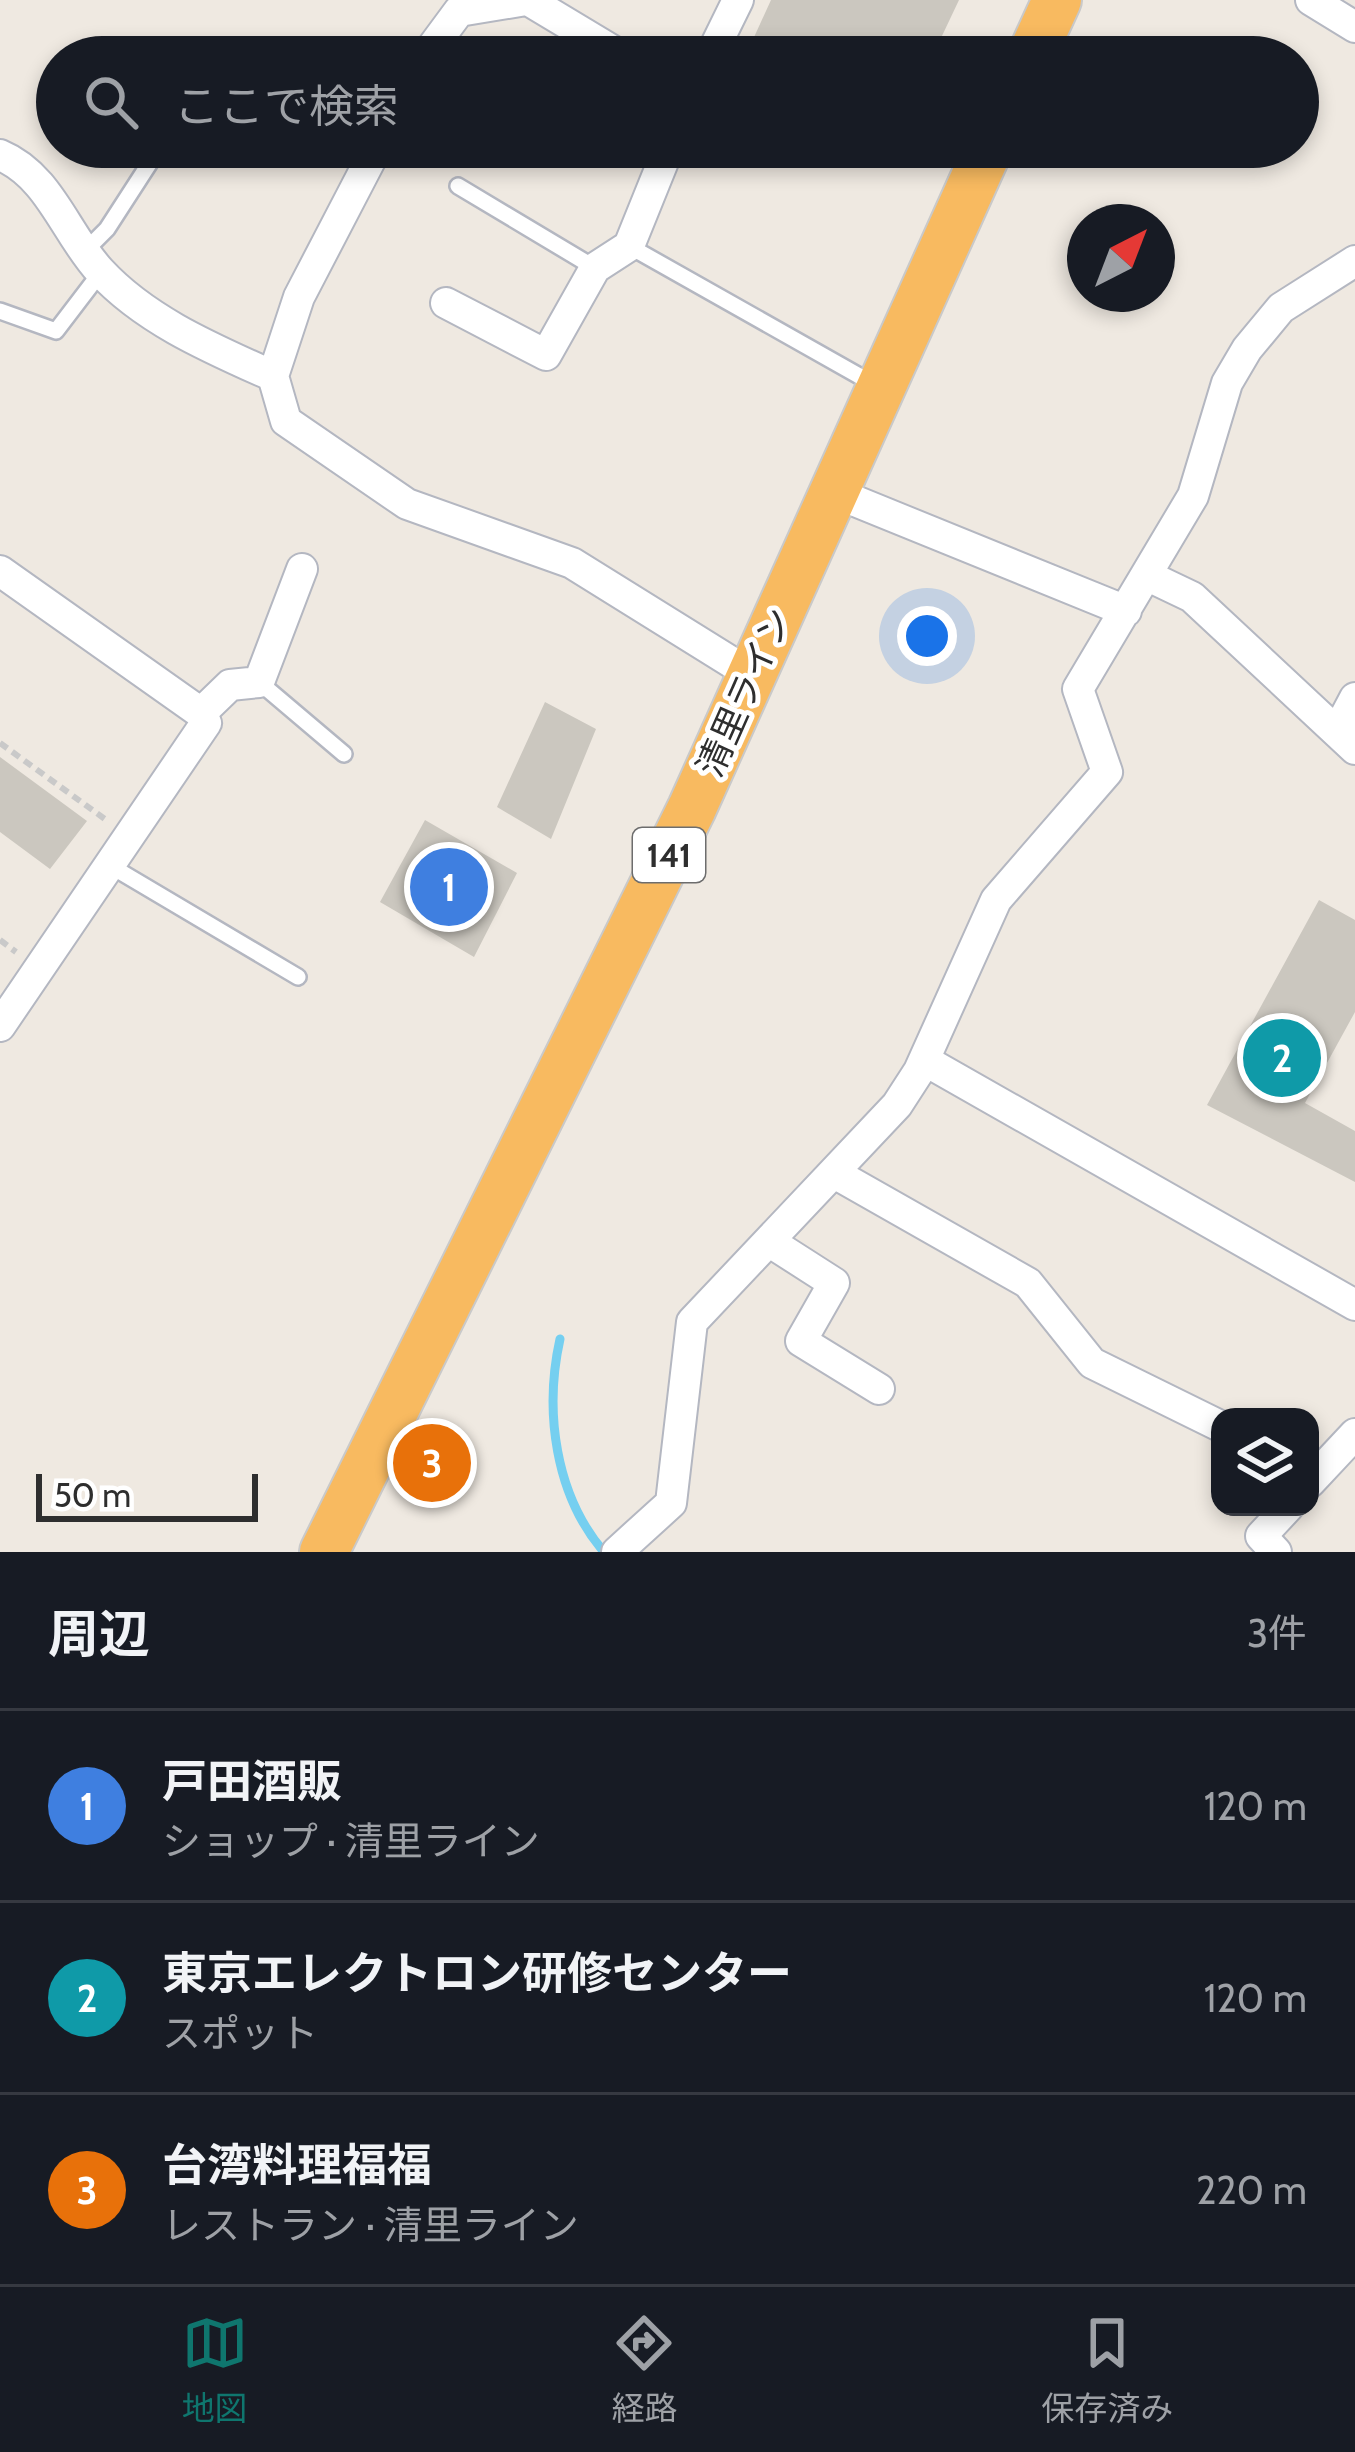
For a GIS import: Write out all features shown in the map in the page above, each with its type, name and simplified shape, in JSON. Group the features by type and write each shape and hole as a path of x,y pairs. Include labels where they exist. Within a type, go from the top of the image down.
{"highway":[{"path":"1041,36 1057,0"},
{"name":"清里ライン","path":"337,1548 682,830 979,168"}],"street":[{"path":"436,36 452,5 527,0 587,36"},
{"path":"720,36 738,0"},
{"path":"1311,0 1355,27"},
{"path":"0,155 26,166 93,261 186,336 273,376"},
{"path":"366,168 299,298 273,376 286,421 407,504 572,563 752,675"},
{"path":"446,303 546,355 595,268 628,247 660,168"},
{"path":"617,1552 670,1503 692,1322 897,1105 924,1060 996,900 1107,772 1078,688 1193,496 1227,382 1281,308 1355,261"},
{"path":"833,492 1126,610"},
{"path":"201,713 230,685 259,682 302,569"},
{"path":"0,571 201,713 206,723 0,1026"},
{"path":"1148,576 1192,597 1346,740"},
{"path":"1346,740 1355,698"},
{"path":"924,1060 1355,1305"},
{"path":"836,1174 1028,1283 1092,1364 1211,1422"},
{"path":"770,1242 834,1283 801,1341 879,1389"},
{"path":"1319,1470 1355,1434"},
{"path":"1276,1552 1261,1536 1280,1516"}],"lane":[{"path":"0,311 56,331 107,229 146,168"},
{"path":"458,186 595,268"},
{"path":"628,247 879,386"},
{"path":"259,682 344,754"},
{"path":"109,866 298,977"}],"path":[{"path":"0,743 128,837"}],"building":[{"path":"771,0 959,0 942,36 755,36"},
{"path":"545,702 596,729 551,839 497,807"},
{"path":"0,757 87,821 50,869 0,832"},
{"path":"425,820 517,873 474,957 380,902"},
{"path":"1319,900 1355,920 1355,1012 1305,1103 1355,1131 1355,1182 1207,1105"},
{"path":"417,1436 458,1453 436,1497 396,1479"}],"waterway":[{"path":"560,1339 553,1395 558,1451 574,1505 604,1552"}],"place":[{"name":"戸田酒販","path":"449,887"},
{"name":"東京エレクトロン研修センター","path":"1282,1058"},
{"name":"台湾料理福福","path":"432,1463"}]}
